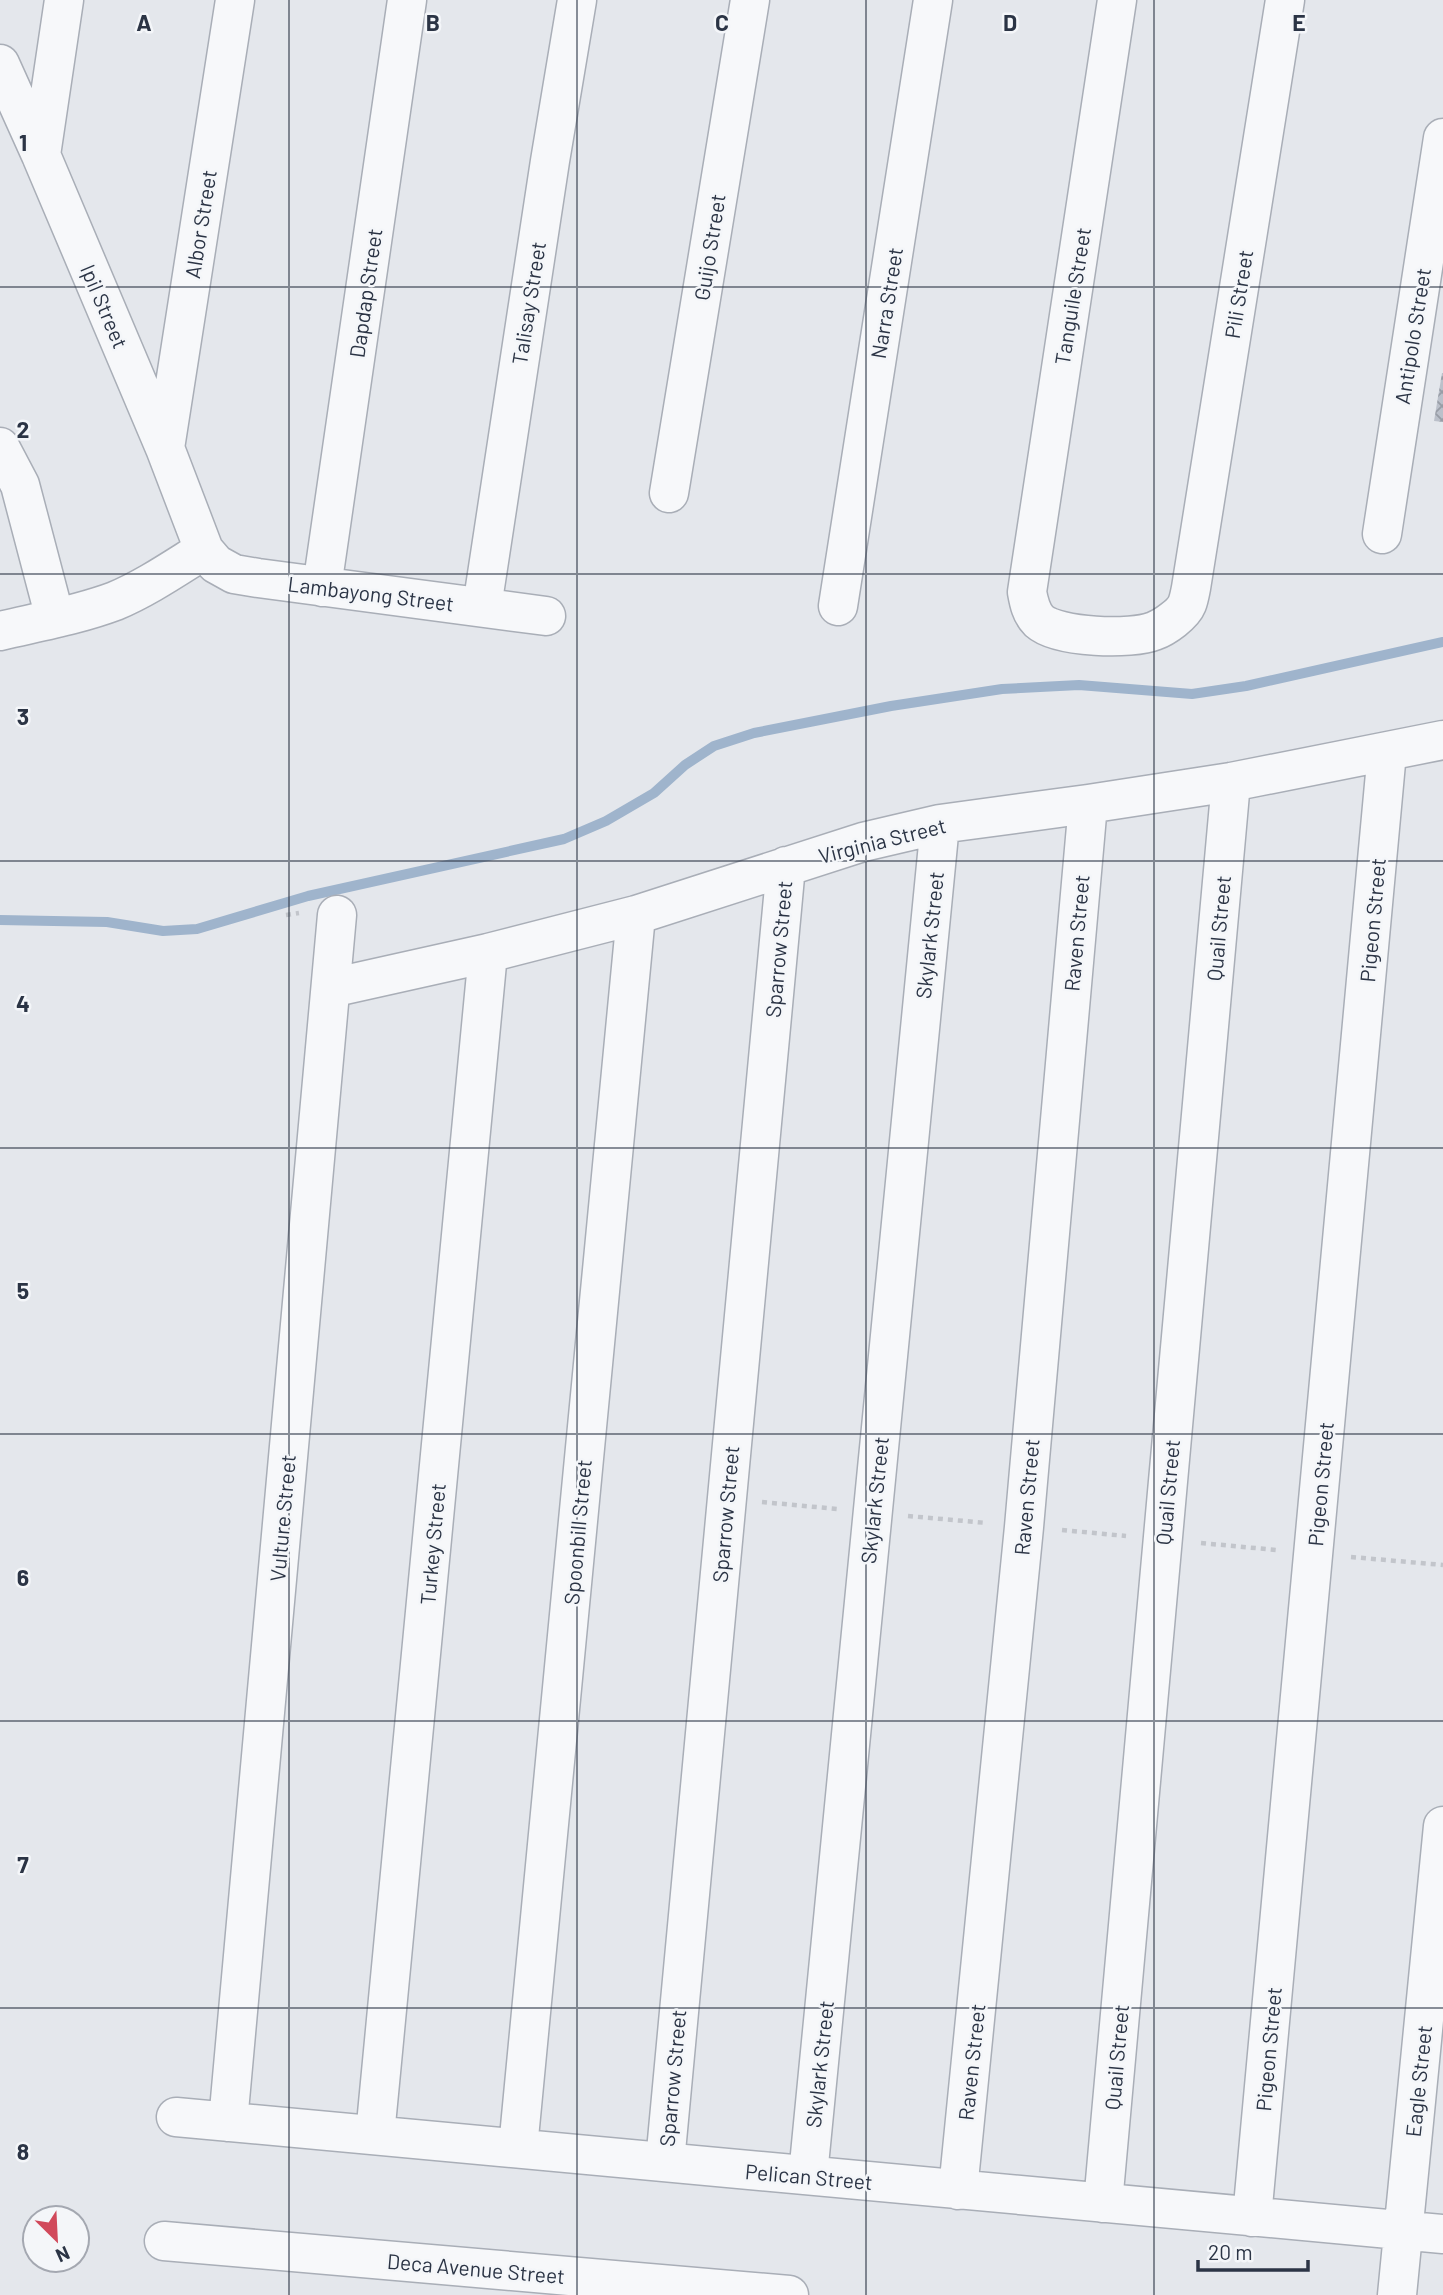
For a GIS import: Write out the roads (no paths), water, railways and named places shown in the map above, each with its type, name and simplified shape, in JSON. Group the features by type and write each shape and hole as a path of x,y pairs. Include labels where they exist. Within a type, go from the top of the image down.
{"street":[{"path":"41,155 64,0"},
{"name":"Albor Street","path":"165,448 235,0"},
{"name":"Dapdap Street","path":"322,587 407,0"},
{"name":"Talisay Street","path":"482,607 577,0"},
{"name":"Guijo Street","path":"669,493 750,0"},
{"name":"Narra Street","path":"838,606 933,0"},
{"name":"Tanguile Street","path":"1117,0 1027,592 1029,607 1039,621 1055,630 1077,635 1138,635 1156,631 1171,621 1186,606 1191,588"},
{"name":"Pili Street","path":"1191,588 1285,0"},
{"name":"Ipil Street","path":"0,64 165,448 204,550"},
{"name":"Antipolo Street","path":"1382,534 1443,138"},
{"path":"0,446 20,485 55,618"},
{"path":"0,631 83,612 115,600 152,583 204,550"},
{"name":"Lambayong Street","path":"204,550 216,564 234,574 546,616"},
{"name":"Virginia Street","path":"331,988 488,953 636,915 863,842 940,824 1231,782 1443,740"},
{"name":"Pigeon Street","path":"1252,2217 1387,752"},
{"name":"Quail Street","path":"1103,2203 1231,782"},
{"name":"Raven Street","path":"958,2190 1024,1527 1088,804"},
{"name":"Skylark Street","path":"808,2175 940,824"},
{"name":"Sparrow Street","path":"665,2162 786,866"},
{"name":"Vulture Street","path":"228,2122 337,915"},
{"name":"Spoonbill Street","path":"518,2148 636,915"},
{"name":"Turkey Street","path":"375,2135 488,953"},
{"name":"Eagle Street","path":"1397,2295 1443,1826"},
{"name":"Pelican Street","path":"176,2117 1443,2234"},
{"name":"Deca Avenue Street","path":"164,2241 789,2295"}],"waterway":[{"path":"0,920 107,922 163,931 197,929 308,896 564,839 606,821 654,793 685,765 714,746 754,733 891,706 1002,689 1079,685 1192,694 1246,686 1443,642"}]}
